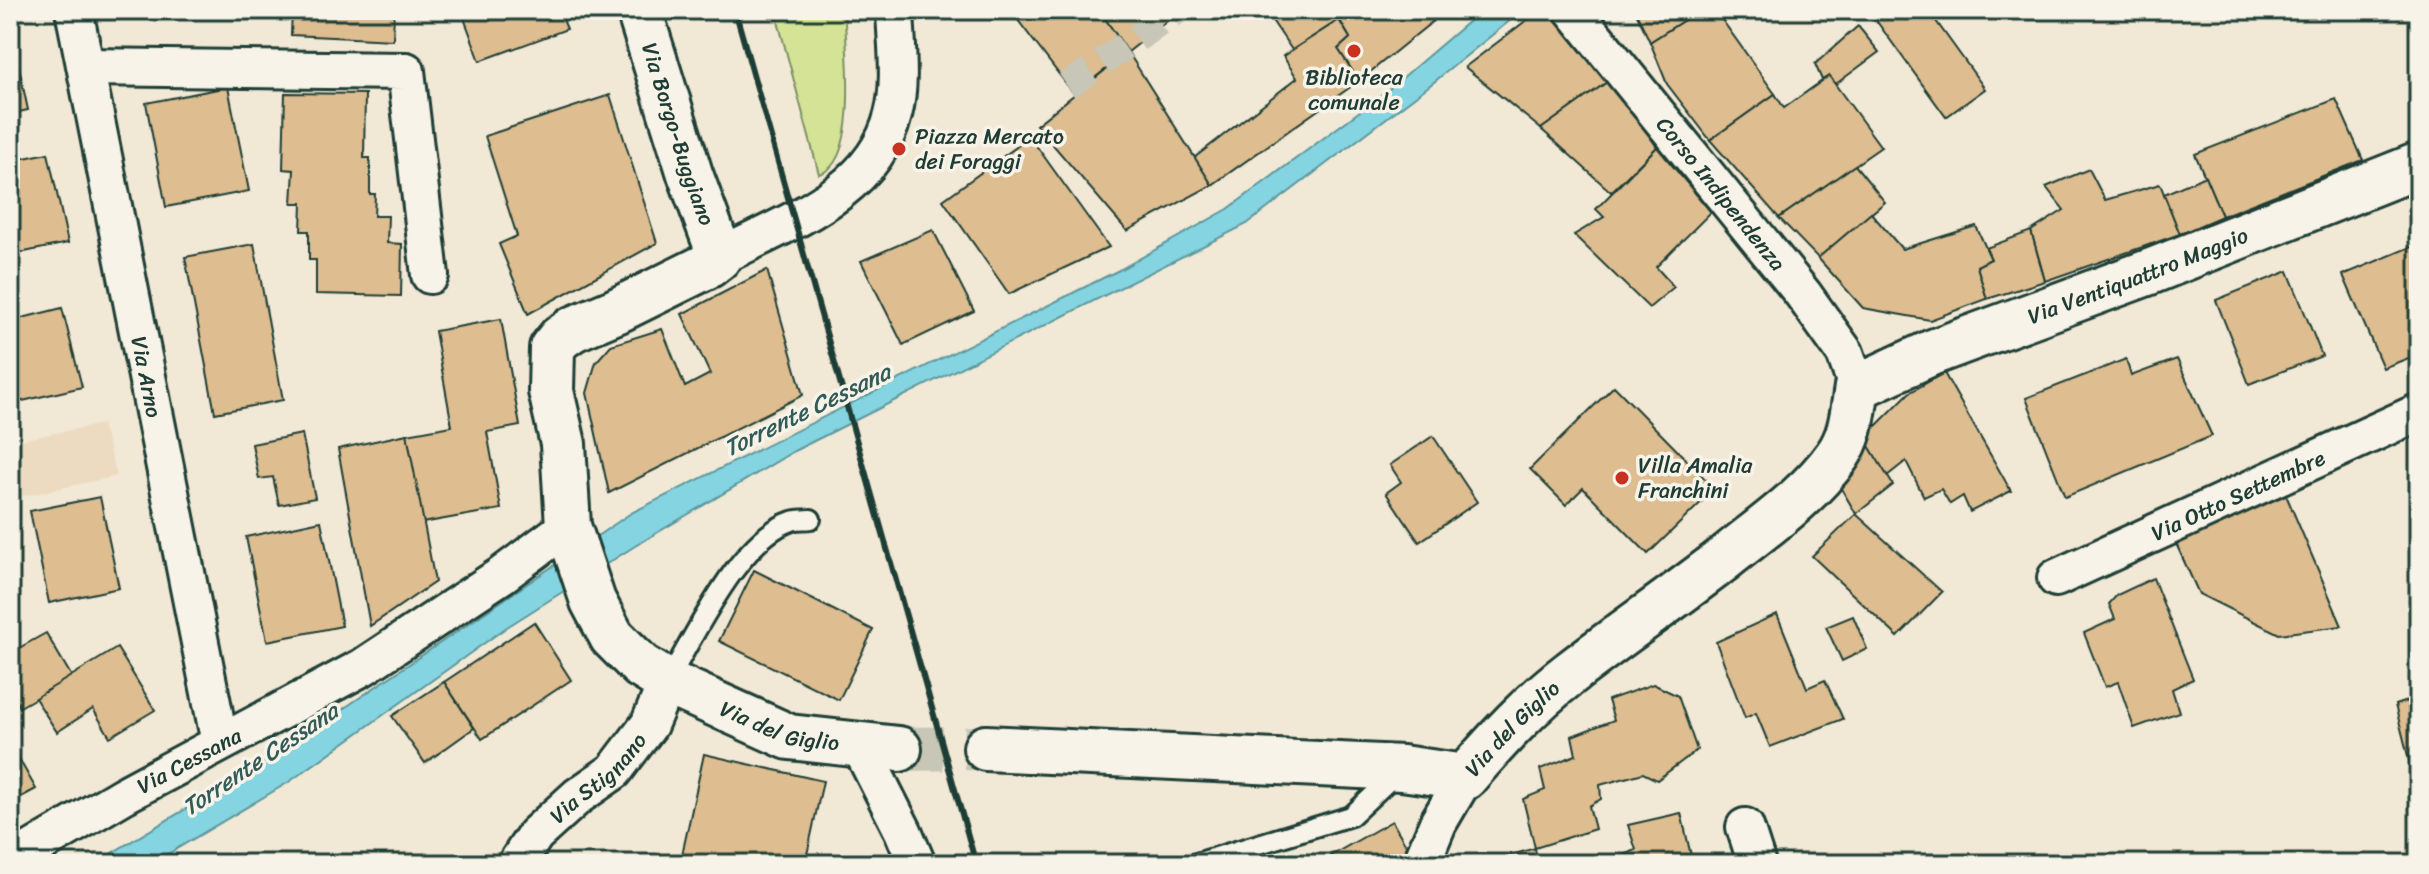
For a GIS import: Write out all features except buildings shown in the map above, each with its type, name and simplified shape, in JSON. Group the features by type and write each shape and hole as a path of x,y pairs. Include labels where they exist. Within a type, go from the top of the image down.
{"street":[{"name":"Via Arno","path":"74,10 220,743"},
{"name":"Via Borgo-Buggiano","path":"639,10 690,174 716,241 718,258"},
{"path":"718,258 831,199 864,171 880,150 894,114 897,69 895,10"},
{"name":"Corso Indipendenza","path":"1573,10 1803,294 1845,353 1857,387"},
{"path":"86,67 406,71 430,275"},
{"name":"Via Ventiquattro Maggio","path":"1857,387 1933,352 2166,265 2419,165"},
{"name":"Via del Giglio","path":"718,258 651,295 573,329 552,348 551,391 563,444 568,526 593,601 612,637 641,666 667,682 789,737 879,747"},
{"name":"Via del Giglio","path":"986,748 1402,768 1465,777 1504,732 1567,675 1662,607 1819,478 1850,432 1857,387"},
{"name":"Via Otto Settembre","path":"2056,578 2419,412"},
{"name":"Via Cessana","path":"10,862 220,743 363,667 490,583 568,526"},
{"name":"Via Stignano","path":"516,864 535,835 578,796 614,771 649,725 667,682"},
{"path":"879,747 903,831 917,864"},
{"path":"1421,864 1438,823 1465,777"},
{"path":"1745,827 1757,864"}],"lane":[{"path":"667,682 737,564 763,538 792,521 811,519"},
{"path":"1193,864 1351,816 1402,768"}],"shaded area":[{"path":"102,424 117,476 10,499 10,442"}],"green space":[{"path":"775,10 844,10 848,74 846,126 841,149 832,165 819,174"}],"water":[{"path":"1482,10 1523,10 1247,224 796,450 507,627 289,782 151,864 108,864 112,853 268,760 631,513 1121,269 1228,209 1387,91"}],"tunnel":[{"path":"1067,86 1178,10"},
{"path":"899,749 986,748"}],"railway":[{"path":"735,10 976,864"}],"place":[{"name":"Biblioteca comunale","path":"1354,51"},
{"name":"Piazza Mercato dei Foraggi","path":"899,149"},
{"name":"Villa Amalia Franchini","path":"1622,478"}],"water label":[{"name":"Torrente Cessana","path":"807,410"},
{"name":"Torrente Cessana","path":"260,759"}]}
